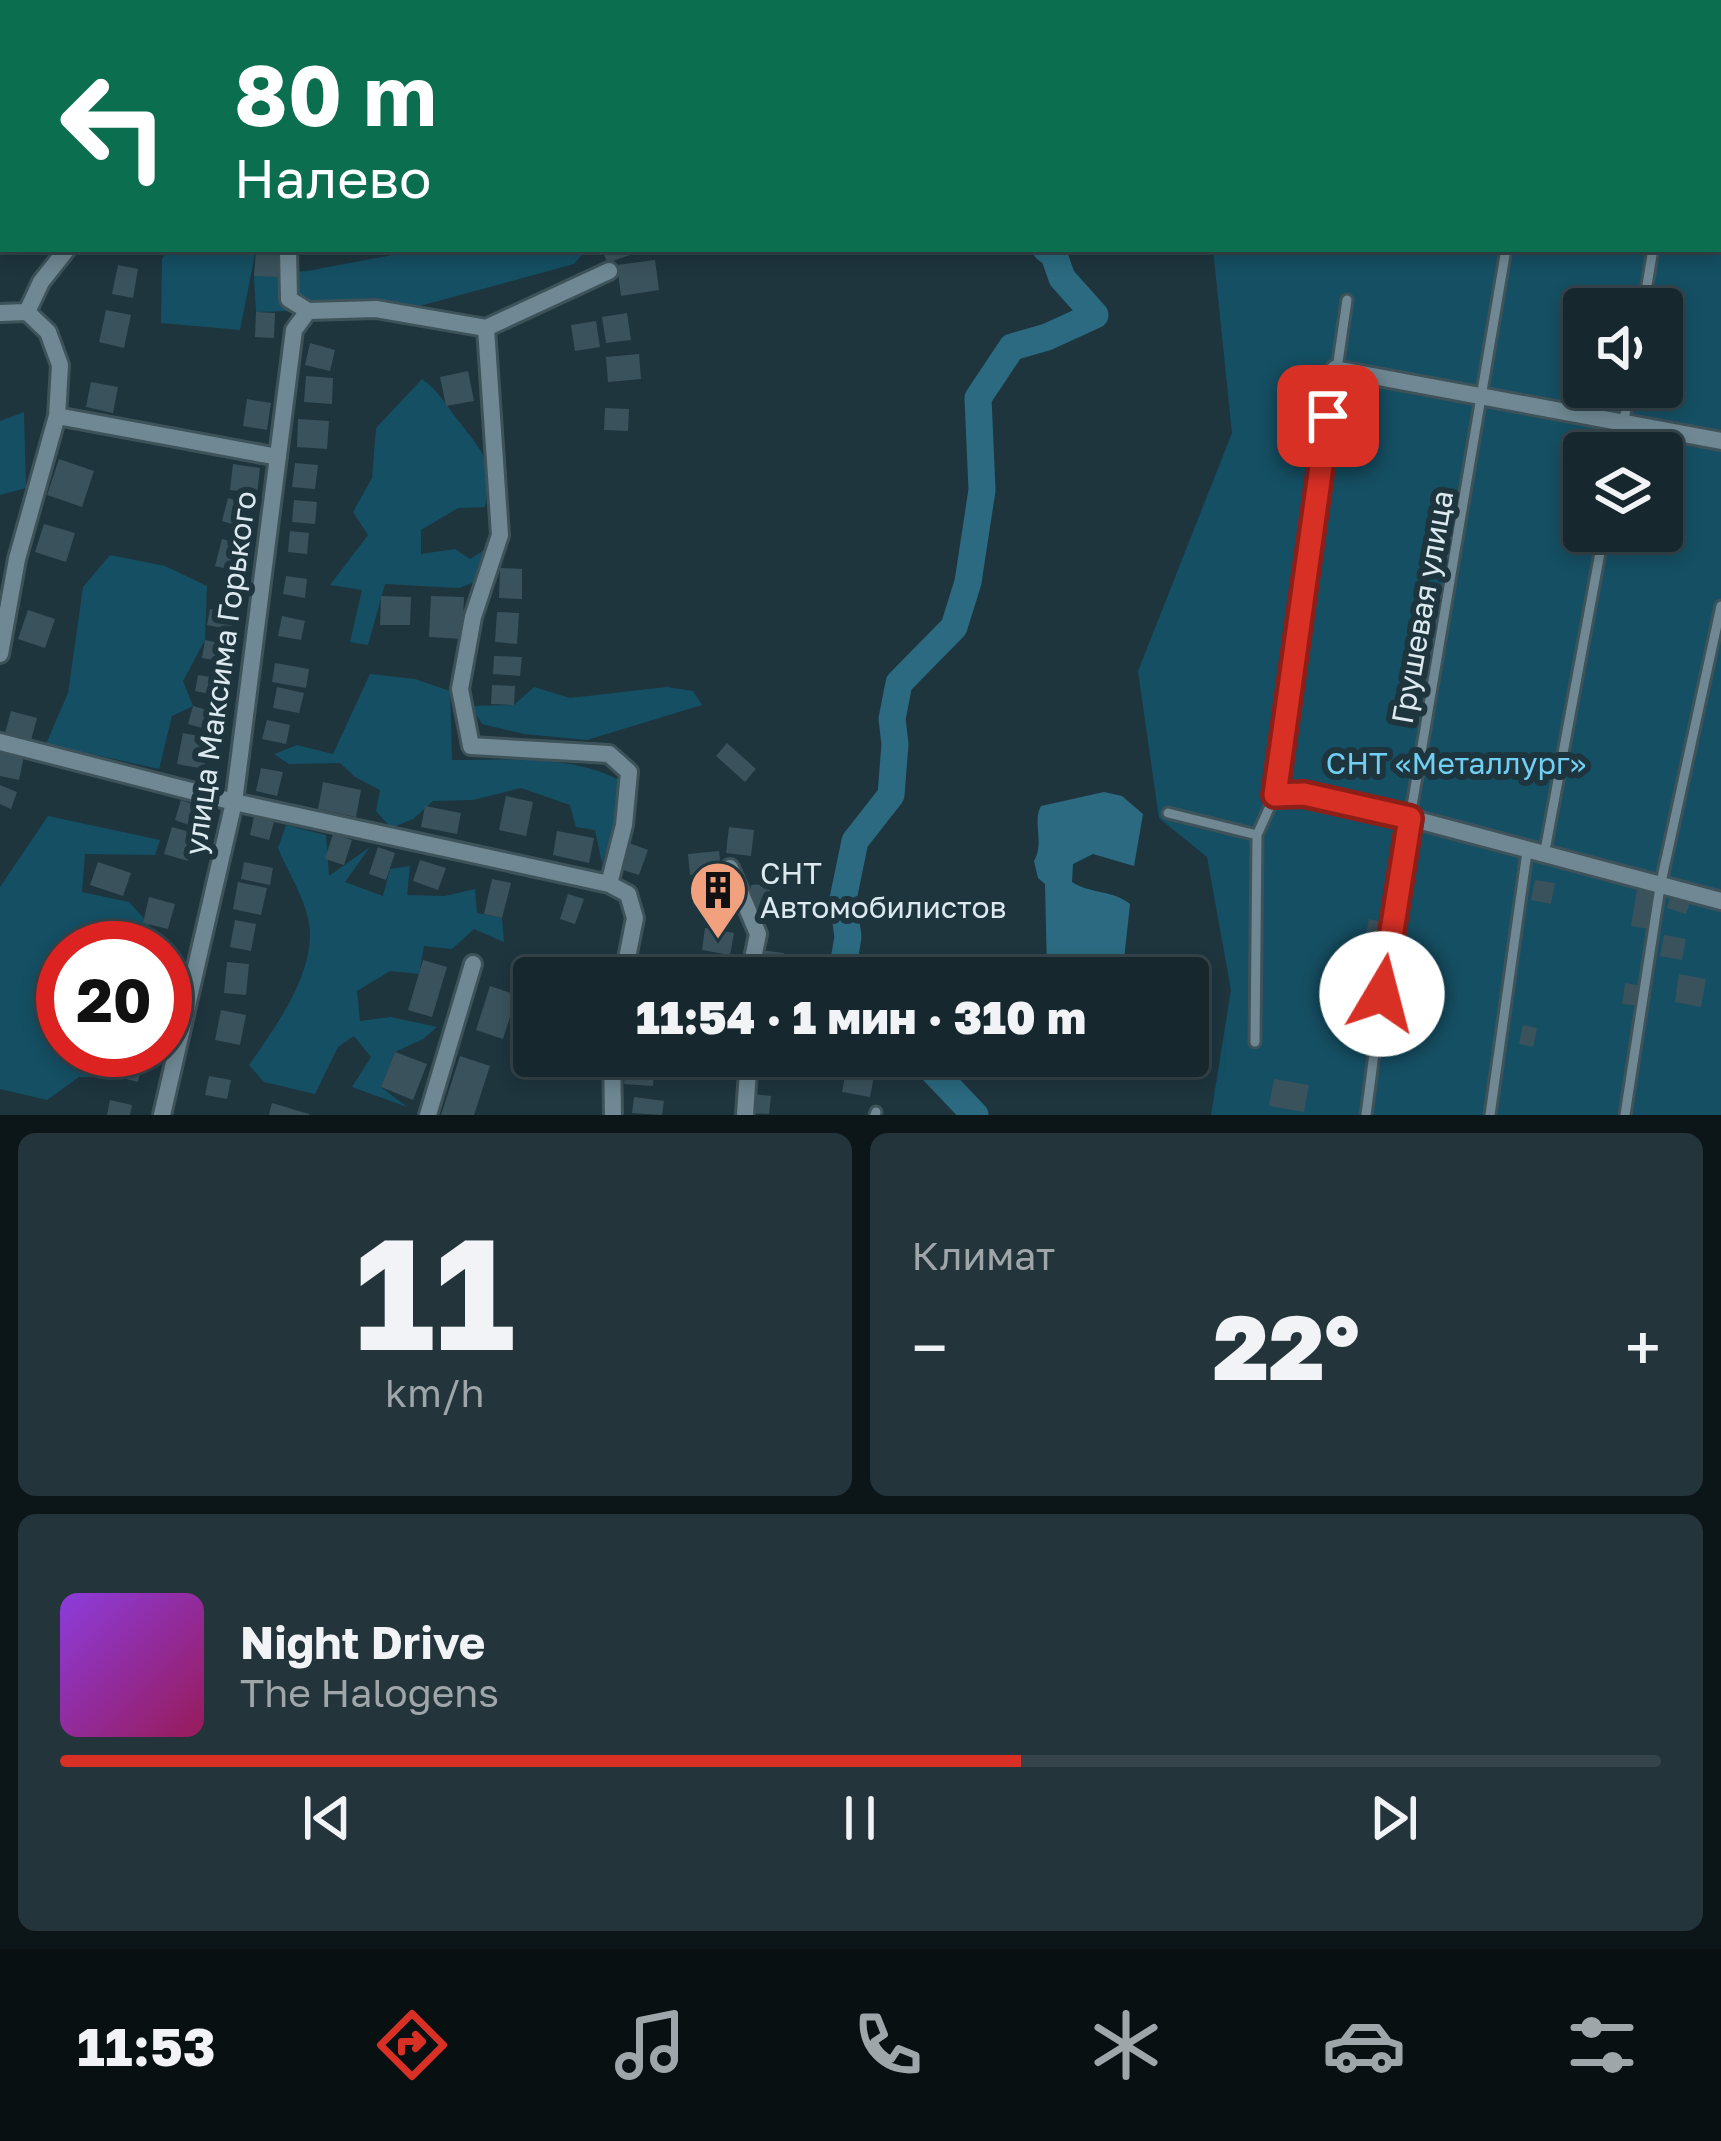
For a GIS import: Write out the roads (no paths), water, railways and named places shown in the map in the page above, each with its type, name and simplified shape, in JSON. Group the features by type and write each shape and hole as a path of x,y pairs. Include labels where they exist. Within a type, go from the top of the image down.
{"street":[{"path":"27,312 41,282 65,252"},
{"path":"288,252 290,298 308,311 376,309 486,328 609,272"},
{"name":"улица Максима Горького","path":"162,1115 234,802 293,329 308,311"},
{"path":"0,313 27,312 48,332 60,365 57,416 9,558 0,654"},
{"path":"486,328 500,536 473,617 460,689 471,746 609,754 628,772 624,824 609,884"},
{"path":"1335,369 1721,441"},
{"path":"57,416 278,457"},
{"path":"0,742 234,802 609,884 628,894 635,918 627,957"},
{"path":"1275,795 1304,794 1410,818 1721,902"},
{"path":"730,868 758,934 753,957"},
{"path":"428,1115 473,964"},
{"path":"613,1077 614,1115"},
{"path":"745,1115 748,1077"}],"lane":[{"name":"Грушевая улица","path":"1366,1115 1387,954 1506,252"},
{"path":"1646,288 1652,252"},
{"path":"1255,1042 1257,835 1275,795 1347,300"},
{"path":"1622,432 1626,408"},
{"path":"1490,1115 1536,854 1600,552"},
{"path":"1625,1115 1660,887 1721,606"},
{"path":"1168,813 1257,835"}],"waterway":[{"path":"845,957 848,937 843,899 855,841 891,795 892,719 899,683 954,627 968,582 982,490 978,398 1012,347 1095,315 1062,278 1050,252"},
{"path":"939,1077 975,1115"}],"place":[{"name":"СНТ Автомобилистов","path":"718,941"}],"park label":[{"name":"СНТ «Металлург»","path":"1456,763"}]}
